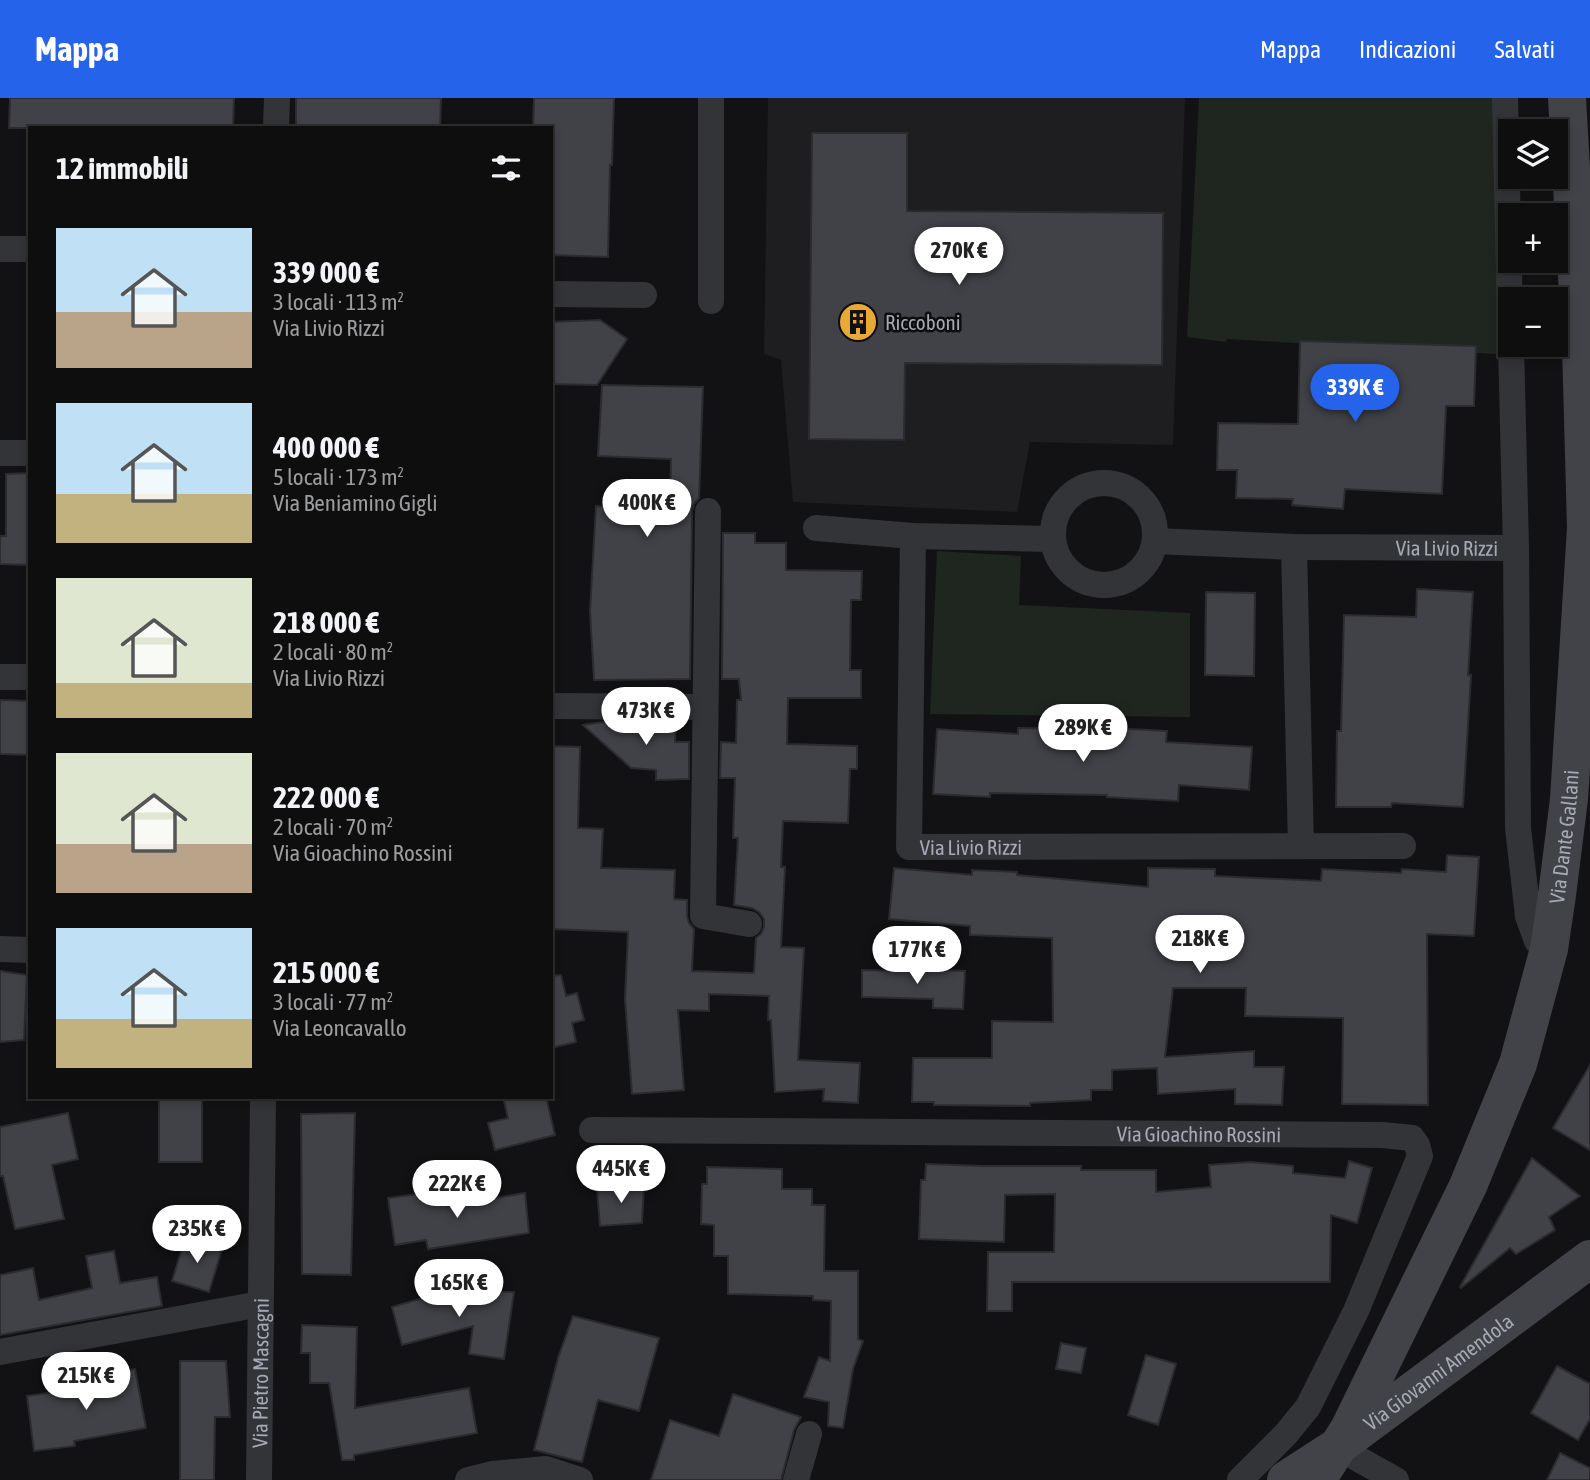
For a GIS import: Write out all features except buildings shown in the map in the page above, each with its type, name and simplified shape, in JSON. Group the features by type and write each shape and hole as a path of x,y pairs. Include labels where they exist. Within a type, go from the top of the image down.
{"street":[{"path":"276,126 277,98"},
{"path":"711,98 712,301"},
{"path":"1505,98 1509,287"},
{"name":"Via Dante Gallani","path":"1317,1480 1349,1429 1468,1186 1518,1064 1549,949 1569,799 1588,528 1585,346 1567,98"},
{"path":"0,249 28,249"},
{"path":"553,294 644,295"},
{"path":"1511,357 1518,828 1528,916 1537,941 1549,949"},
{"path":"0,453 28,453"},
{"path":"1105,482 1123,486 1138,494 1149,508 1155,541 1150,557 1140,570 1127,580 1095,584 1080,579 1066,568 1058,555 1054,539 1054,521 1061,506 1073,493 1088,485 1105,482"},
{"path":"708,511 703,916 749,924"},
{"path":"816,528 914,536 1054,539"},
{"name":"Via Livio Rizzi","path":"914,536 909,847 1403,846"},
{"name":"Via Livio Rizzi","path":"1155,541 1294,547 1516,548"},
{"path":"1294,547 1301,846"},
{"path":"0,677 28,677"},
{"path":"553,706 705,707"},
{"path":"0,950 28,950"},
{"name":"Via Pietro Mascagni","path":"259,1480 263,1099"},
{"name":"Via Gioachino Rossini","path":"592,1130 1383,1135 1412,1138 1420,1156 1356,1311 1325,1375 1308,1407 1286,1434 1240,1480"},
{"name":"Via Giovanni Amendola","path":"1286,1480 1337,1447 1590,1259"},
{"path":"0,1352 260,1304"},
{"path":"796,1480 809,1434"},
{"path":"1337,1447 1396,1480"},
{"path":"468,1480 492,1474 546,1469 580,1480"}],"shaded area":[{"path":"768,98 1185,98 1173,445 1030,442 1017,512 793,502 781,360 764,354"},
{"path":"1199,98 1505,98 1505,119 1498,119 1498,189 1507,189 1507,203 1498,203 1498,273 1509,273 1509,287 1498,287 1498,354 1227,339 1226,342 1187,337"},
{"path":"937,551 1021,556 1019,605 1190,613 1190,717 930,714"}],"place":[{"name":"Riccoboni","path":"858,322"}]}
